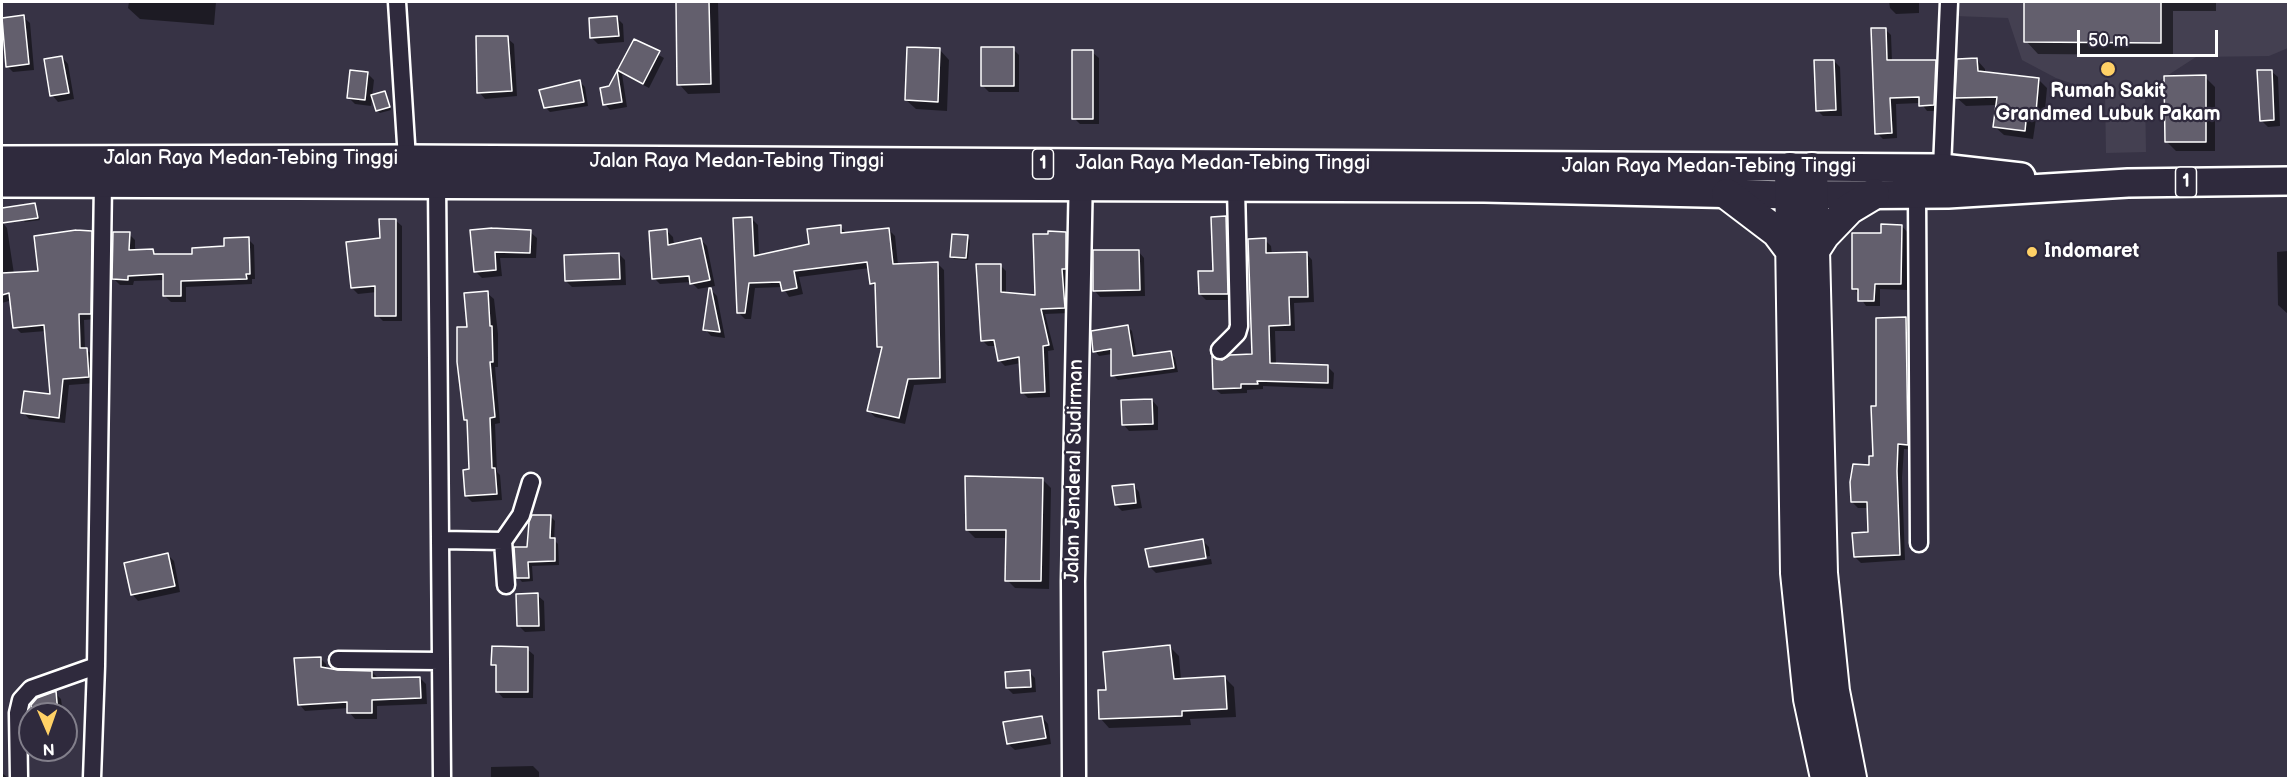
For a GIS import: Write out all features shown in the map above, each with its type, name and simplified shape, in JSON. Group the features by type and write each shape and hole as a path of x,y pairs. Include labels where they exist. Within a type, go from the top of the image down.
{"highway":[{"name":"Jalan Raya Medan-Tebing Tinggi","path":"2,160 407,159 665,172 1801,181 1874,194 1917,195 2084,185 2289,181"},
{"name":"Jalan Raya Medan-Tebing Tinggi","path":"1081,175 1236,187 1473,188 1727,194 1801,181 1942,168 2084,185"},
{"name":"Jalan Raya Medan-Tebing Tinggi","path":"2,183 437,183 665,172"},
{"path":"1801,181 1802,252 1796,573 1809,699 1826,778"},
{"path":"1727,194 1802,252 1822,573 1834,692 1851,778"},
{"path":"1802,252 1824,235 1849,209 1874,194"}],"main road":[{"name":"Jalan Jenderal Sudirman","path":"1074,778 1072,581 1081,175"}],"street":[{"path":"397,2 407,159"},
{"path":"1942,168 1949,2"},
{"path":"92,778 96,666 103,182"},
{"path":"437,183 442,778"},
{"path":"1220,350 1237,333 1239,326 1236,187"},
{"path":"1917,195 1919,543"},
{"path":"506,585 502,541 521,515 531,482"},
{"path":"441,540 502,541"},
{"path":"338,660 440,661"},
{"path":"19,778 18,713 21,700 31,688 96,666"}],"shaded area":[{"name":"Rumah Sakit Grandmed Lubuk Pakam","path":"1954,2 2288,2 2288,48 2269,56 2196,57 2145,90 2146,152 2106,153 2105,95 2056,78 2022,60 2008,18 1955,16"}],"building":[{"path":"676,2 709,2 711,84 677,85"},
{"path":"2024,2 2161,2 2161,43 2024,42"},
{"path":"24,15 29,64 6,67 2,18"},
{"path":"617,16 619,36 590,38 589,18"},
{"path":"1871,28 1886,28 1887,60 1936,60 1934,105 1919,106 1919,97 1890,98 1892,133 1875,134"},
{"path":"476,36 508,36 512,91 477,93"},
{"path":"634,39 660,51 643,84 617,70"},
{"path":"907,47 940,48 938,102 905,100"},
{"path":"981,47 1014,47 1014,86 981,86"},
{"path":"1072,50 1093,50 1093,119 1072,119"},
{"path":"62,56 69,93 50,96 44,59"},
{"path":"1977,58 1978,71 2039,78 2036,112 2027,111 2025,131 1993,127 1997,97 1955,98 1957,59"},
{"path":"1814,60 1834,60 1836,110 1816,111"},
{"path":"350,70 368,72 365,100 347,98"},
{"path":"2257,70 2272,70 2274,120 2260,121"},
{"path":"617,71 622,102 603,105 600,88 609,86"},
{"path":"2206,75 2206,142 2165,142 2164,76"},
{"path":"580,80 584,102 544,108 539,90"},
{"path":"385,91 390,107 376,111 371,95"},
{"path":"35,203 38,218 2,223 2,208"},
{"path":"1226,216 1228,294 1199,294 1198,271 1213,271 1211,217"},
{"path":"752,217 754,256 809,244 807,229 841,225 841,233 889,228 893,264 938,262 940,378 908,379 899,418 867,411 882,347 877,347 875,283 870,284 867,262 794,271 797,288 782,291 780,282 749,283 745,313 737,313 733,218"},
{"path":"379,219 396,219 396,316 375,316 375,286 351,288 346,242 380,238"},
{"path":"1881,224 1902,225 1901,284 1875,284 1874,301 1858,301 1858,289 1852,289 1852,233 1881,233"},
{"path":"492,228 531,230 530,253 495,252 496,270 474,272 470,230"},
{"path":"667,229 668,245 701,238 710,280 690,284 689,276 652,279 649,231"},
{"path":"76,230 92,231 91,314 79,314 80,348 87,348 89,377 63,379 59,418 21,413 24,391 50,394 44,325 13,328 9,293 2,295 2,273 38,271 34,236"},
{"path":"1048,231 1066,232 1066,269 1062,269 1065,308 1041,309 1049,345 1043,346 1045,392 1021,393 1019,357 998,361 994,340 981,341 976,264 1001,264 1001,292 1035,295 1033,234 1048,234"},
{"path":"113,232 130,232 129,250 153,249 154,254 192,254 192,248 224,246 224,238 249,237 250,274 246,274 247,279 181,281 181,296 163,296 163,274 128,276 128,280 112,279"},
{"path":"952,234 968,235 966,258 950,257"},
{"path":"1266,238 1266,253 1307,252 1308,297 1289,297 1290,325 1269,326 1270,363 1328,365 1328,383 1257,381 1258,384 1241,384 1241,388 1213,389 1212,356 1222,360 1230,355 1252,354 1248,239"},
{"path":"1093,250 1139,250 1140,290 1093,291"},
{"path":"619,253 620,279 565,281 564,255"},
{"path":"709,288 711,288 720,332 703,330"},
{"path":"488,291 490,326 492,326 493,362 490,362 495,417 490,418 492,468 495,468 497,494 465,496 463,470 469,469 467,420 464,420 457,362 457,327 467,327 464,293"},
{"path":"1906,317 1908,445 1898,444 1900,555 1854,557 1852,533 1868,532 1867,502 1851,502 1850,482 1853,464 1869,465 1869,456 1873,456 1871,406 1876,406 1876,318"},
{"path":"1128,325 1133,356 1171,351 1174,368 1111,376 1111,349 1093,352 1091,331"},
{"path":"1152,399 1153,424 1122,425 1121,400"},
{"path":"965,476 1043,478 1041,581 1005,581 1006,530 966,530"},
{"path":"1134,484 1136,503 1115,505 1112,486"},
{"path":"532,515 551,515 550,538 555,538 555,561 528,562 529,578 516,578 514,547 527,547 529,522"},
{"path":"1203,539 1206,558 1149,567 1145,549"},
{"path":"168,553 175,586 131,595 124,563"},
{"path":"538,593 539,626 517,626 516,594"},
{"path":"1170,645 1174,679 1225,676 1227,709 1182,711 1182,716 1099,719 1098,690 1106,690 1103,652"},
{"path":"492,646 528,647 528,692 496,692 496,665 491,665"},
{"path":"321,657 321,667 372,671 372,678 420,677 421,698 372,700 372,713 347,713 347,702 298,705 294,658"},
{"path":"1030,670 1031,687 1006,688 1005,672"},
{"path":"56,691 57,702 34,702 37,698"},
{"path":"1042,716 1046,738 1007,744 1003,722"}],"place":[{"name":"Rumah Sakit Grandmed Lubuk Pakam","path":"2108,69"},
{"name":"Indomaret","path":"2032,252"}]}
